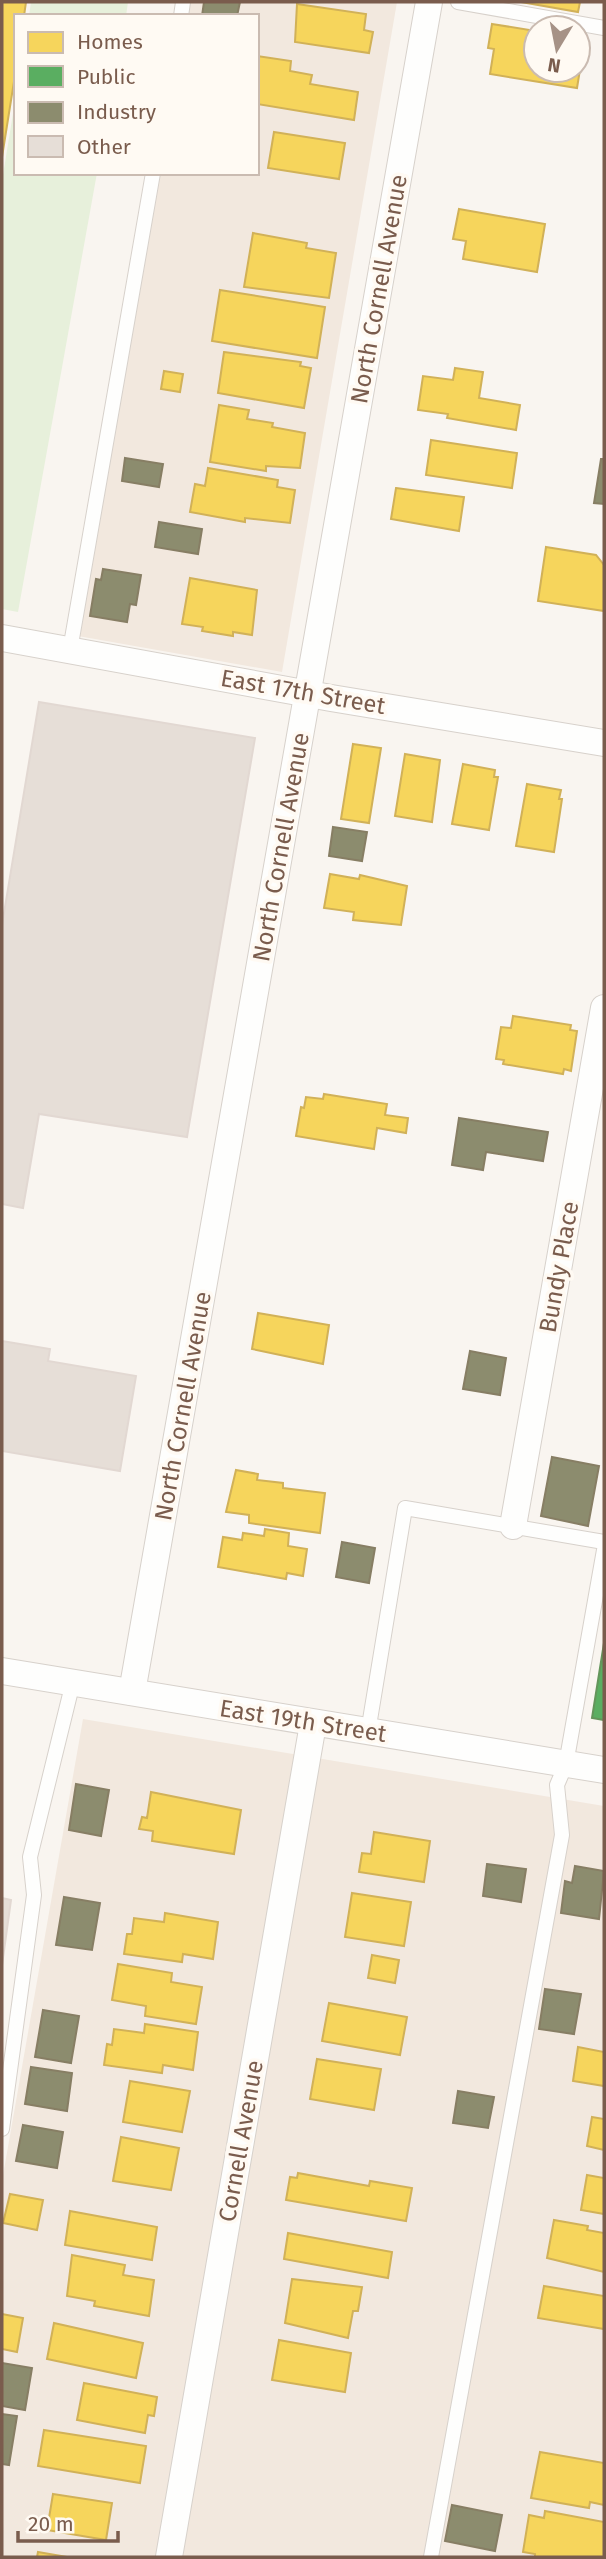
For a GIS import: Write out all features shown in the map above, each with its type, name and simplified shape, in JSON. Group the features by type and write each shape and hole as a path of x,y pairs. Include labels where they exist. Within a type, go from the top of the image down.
{"street":[{"name":"North Cornell Avenue","path":"132,1692 429,2"},
{"name":"East 17th Street","path":"2,638 308,694 604,743"},
{"name":"Bundy Place","path":"513,1526 604,1008"},
{"name":"East 19th Street","path":"2,1671 604,1770"},
{"name":"Cornell Avenue","path":"169,2557 313,1724"}],"lane":[{"path":"458,2 604,28"},
{"path":"70,650 153,175"},
{"path":"368,1732 405,1508 604,1542"},
{"path":"432,2557 562,1835 557,1785 566,1764 604,1550"},
{"path":"2,2129 12,2076 34,1895 30,1857 73,1682"}],"shaded area":[{"path":"190,2 397,2 282,672 78,636 160,175 259,175 259,14 187,14"},
{"path":"83,1719 604,1806 604,2557 2,2557 2,2181"}],"green space":[{"path":"31,2 128,2 126,14 29,14"},
{"path":"14,107 14,175 97,175 18,612 2,609 2,181"}],"building: Homes":[{"path":"2,2 26,2 24,14 14,14 14,82 2,157"},
{"path":"521,2 580,2 578,12"},
{"path":"297,4 366,14 364,30 373,32 369,53 295,42"},
{"path":"492,24 522,29 522,79 490,74 494,49 488,48"},
{"path":"259,56 291,61 290,71 312,75 310,84 358,92 354,120 259,104"},
{"path":"552,84 578,84 577,88"},
{"path":"274,132 345,143 339,179 268,168"},
{"path":"459,209 545,224 537,272 463,259 466,241 453,239"},
{"path":"253,233 307,243 306,248 336,253 329,298 244,287"},
{"path":"220,290 325,307 317,358 212,341"},
{"path":"224,352 301,362 300,366 311,368 304,408 218,393"},
{"path":"455,368 483,372 479,398 520,405 516,430 418,410 423,376 453,380"},
{"path":"164,371 183,374 180,392 161,389"},
{"path":"219,405 249,410 247,419 273,423 272,427 305,433 300,468 266,466 266,471 210,462"},
{"path":"431,440 517,453 512,488 426,475"},
{"path":"208,468 278,480 277,487 295,490 290,523 245,518 245,522 190,512 195,484 205,486"},
{"path":"396,488 464,497 459,531 391,519"},
{"path":"546,547 596,555 604,565 604,611 538,601"},
{"path":"190,578 257,590 252,635 233,632 233,636 202,631 203,627 182,624"},
{"path":"353,744 381,748 369,823 341,819"},
{"path":"405,754 440,760 432,822 395,816"},
{"path":"463,764 495,770 494,777 498,777 489,830 452,824"},
{"path":"527,784 561,790 554,852 516,846"},
{"path":"330,874 359,879 360,875 407,886 401,925 353,920 354,912 324,908"},
{"path":"513,1016 571,1025 570,1030 577,1031 571,1071 564,1069 563,1074 503,1064 504,1060 496,1059 501,1027 511,1028"},
{"path":"324,1094 387,1104 385,1115 408,1118 406,1133 377,1128 374,1149 296,1136 301,1107 304,1108 306,1097 323,1099"},
{"path":"258,1313 329,1325 323,1364 252,1349"},
{"path":"236,1470 258,1474 257,1480 283,1483 283,1488 325,1493 320,1533 249,1523 249,1515 226,1512"},
{"path":"265,1529 289,1533 288,1546 307,1549 303,1576 287,1573 286,1579 218,1567 223,1537 242,1540 243,1533 264,1536"},
{"path":"151,1792 241,1810 234,1854 152,1841 153,1831 139,1829 142,1817 147,1818"},
{"path":"374,1832 430,1841 424,1882 359,1872 362,1853 371,1854"},
{"path":"352,1893 411,1902 404,1946 345,1937"},
{"path":"165,1913 218,1922 213,1959 183,1954 182,1962 124,1954 127,1934 132,1934 134,1918 164,1922"},
{"path":"372,1955 399,1960 395,1983 368,1978"},
{"path":"118,1964 172,1973 171,1982 202,1987 196,2024 145,2016 146,2006 112,2000"},
{"path":"329,2003 407,2017 400,2055 322,2041"},
{"path":"145,2024 198,2032 193,2070 163,2065 162,2073 104,2065 107,2044 112,2045 114,2029 144,2033"},
{"path":"578,2047 604,2052 604,2086 573,2081"},
{"path":"317,2059 381,2069 374,2110 310,2099"},
{"path":"130,2081 190,2091 182,2132 123,2122"},
{"path":"592,2117 604,2119 604,2150 587,2146"},
{"path":"121,2137 179,2148 171,2190 113,2181"},
{"path":"298,2173 369,2186 370,2181 412,2188 406,2221 286,2200 290,2177 297,2178"},
{"path":"587,2175 604,2178 604,2214 581,2210"},
{"path":"10,2194 43,2200 37,2230 3,2223"},
{"path":"70,2211 157,2227 152,2260 65,2245"},
{"path":"554,2220 588,2226 587,2230 604,2233 604,2272 547,2258"},
{"path":"288,2233 392,2252 388,2278 284,2259"},
{"path":"72,2255 125,2265 123,2275 154,2280 149,2316 94,2306 95,2301 67,2296"},
{"path":"292,2279 362,2287 358,2311 353,2311 348,2338 285,2323"},
{"path":"544,2286 604,2296 604,2329 538,2318"},
{"path":"2,2314 23,2318 17,2352 2,2349"},
{"path":"54,2323 143,2343 136,2378 47,2359"},
{"path":"279,2340 351,2353 345,2392 272,2380"},
{"path":"84,2383 157,2397 154,2416 148,2415 145,2433 77,2420"},
{"path":"44,2430 146,2446 140,2483 38,2466"},
{"path":"540,2452 604,2463 604,2505 590,2502 589,2508 531,2498"},
{"path":"53,2494 112,2503 106,2540 47,2530"},
{"path":"545,2511 604,2522 604,2557 535,2557 535,2554 523,2552 529,2515 544,2518"},
{"path":"38,2552 67,2557 37,2557"}],"building: Public":[{"path":"604,1643 604,1720 592,1718"}],"building: Industry":[{"path":"204,2 240,2 237,14 202,14"},
{"path":"125,458 163,464 159,487 122,481"},
{"path":"601,459 604,459 604,504 594,503"},
{"path":"159,522 202,529 198,554 155,547"},
{"path":"103,569 141,575 136,605 130,604 127,622 90,616 96,579 101,580"},
{"path":"333,827 367,832 362,861 329,856"},
{"path":"459,1118 548,1132 543,1161 486,1152 483,1170 452,1165"},
{"path":"470,1351 506,1358 500,1395 463,1389"},
{"path":"552,1457 599,1466 588,1526 541,1516"},
{"path":"342,1542 375,1548 369,1583 336,1577"},
{"path":"76,1784 109,1790 101,1836 69,1830"},
{"path":"487,1864 526,1869 521,1902 483,1896"},
{"path":"575,1866 604,1871 599,1919 561,1913 565,1881 572,1883"},
{"path":"64,1897 100,1903 92,1950 56,1945"},
{"path":"545,1989 581,1994 574,2034 539,2029"},
{"path":"43,2010 79,2016 71,2063 35,2057"},
{"path":"31,2067 72,2073 67,2111 25,2104"},
{"path":"458,2091 494,2097 488,2128 453,2123"},
{"path":"23,2125 63,2132 57,2168 16,2161"},
{"path":"2,2363 32,2368 25,2410 2,2406"},
{"path":"2,2414 17,2416 9,2465 2,2464"},
{"path":"452,2505 502,2515 495,2551 445,2541"}],"building: Other":[{"path":"39,702 255,738 187,1137 39,1114 23,1208 2,1204 2,925"},
{"path":"2,1341 50,1349 48,1361 136,1376 120,1471 2,1451"},
{"path":"2,1898 11,1900 2,1965"}]}
